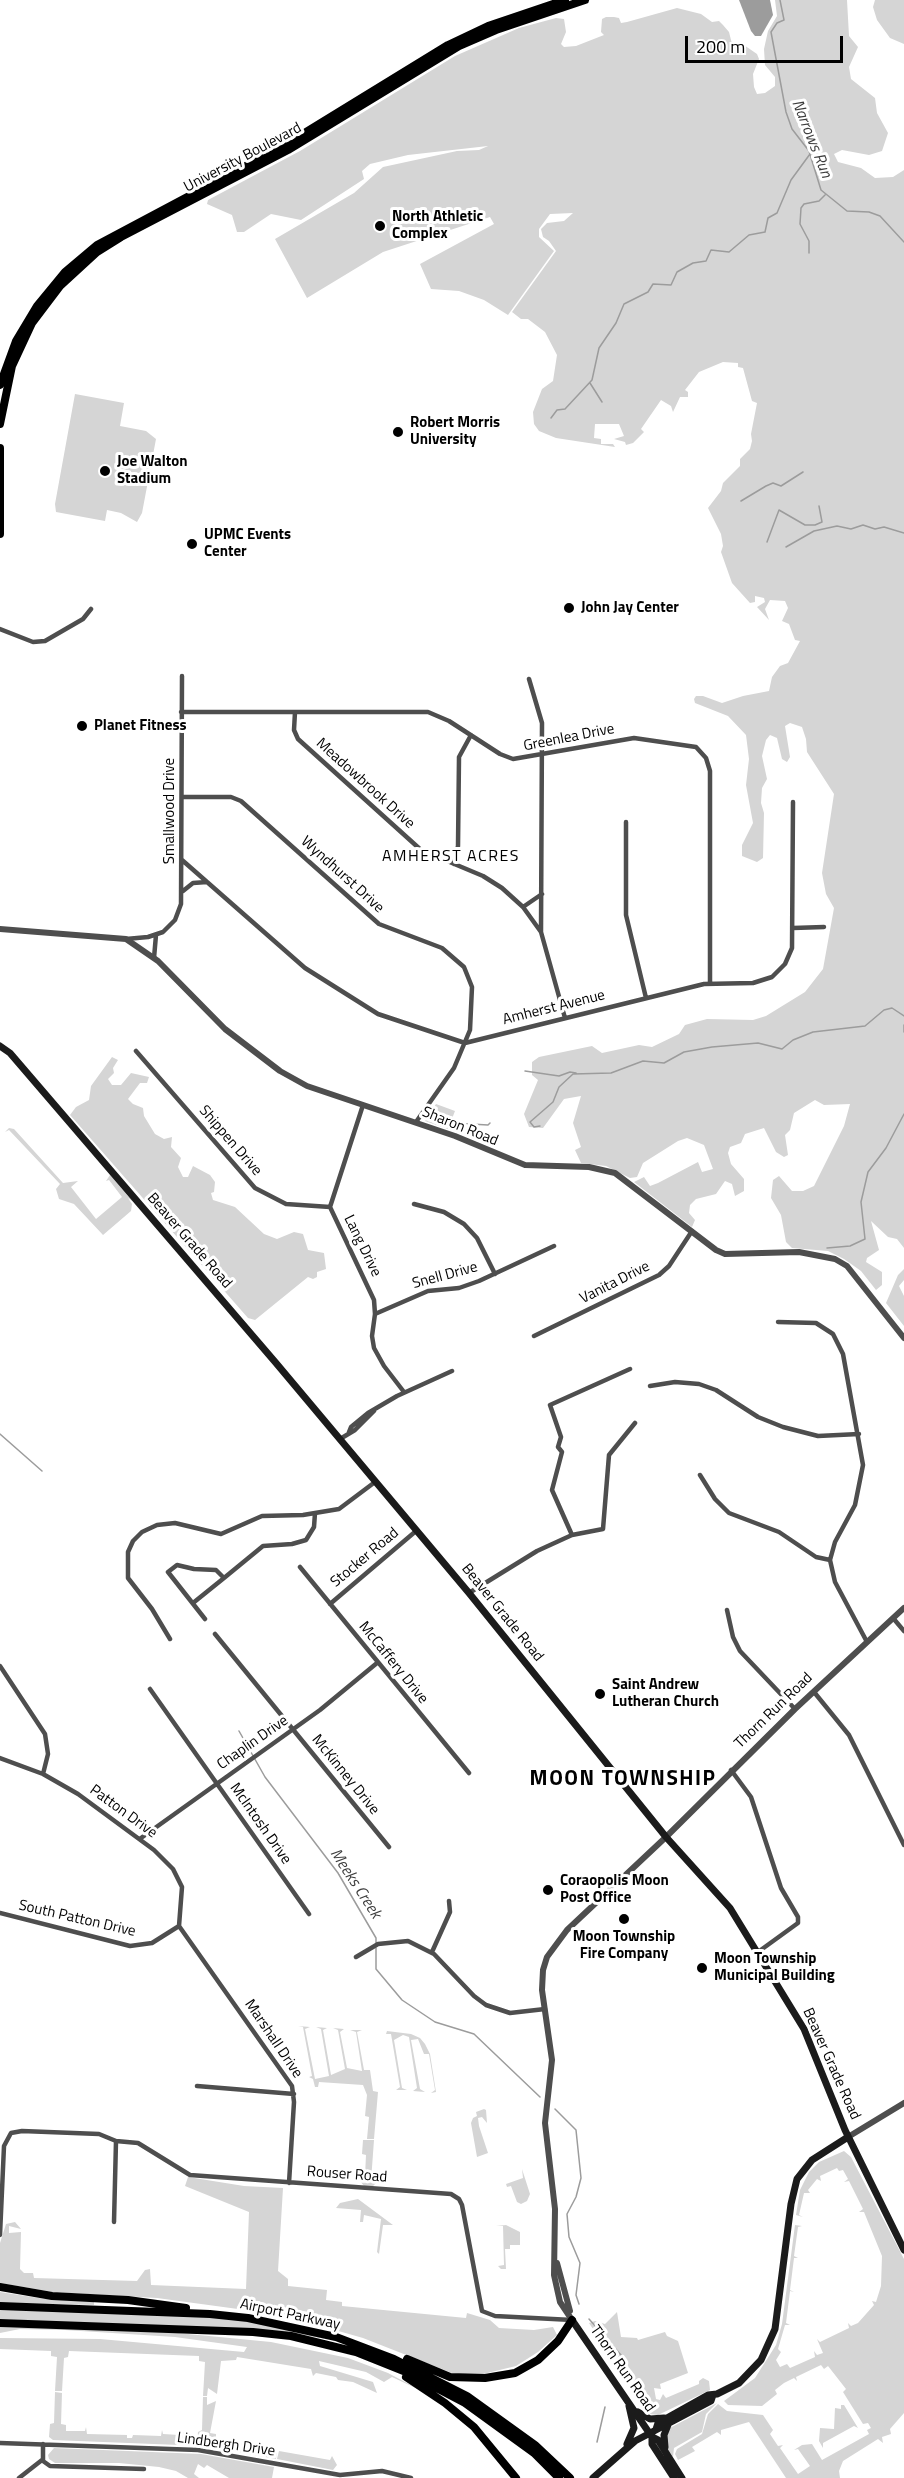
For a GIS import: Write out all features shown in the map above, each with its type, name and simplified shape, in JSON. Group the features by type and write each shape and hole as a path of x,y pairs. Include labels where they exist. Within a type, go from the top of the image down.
{"highway":[{"path":"0,2287 52,2296 169,2305 248,2318"},
{"name":"Airport Parkway","path":"0,2306 191,2312 248,2318 336,2337 394,2358 467,2396 536,2445 570,2478"},
{"path":"336,2337 358,2340 450,2377 485,2378 514,2373 538,2360 558,2341 572,2320"},
{"name":"Airport Parkway","path":"0,2323 253,2332 319,2342 383,2362 446,2392 501,2428 559,2478"},
{"path":"319,2342 396,2372 435,2395 474,2427 516,2478"}],"main road":[{"name":"University Boulevard","path":"0,424 2,386 16,341 37,306 65,272 97,245 285,145 448,45 488,26 565,0"},
{"name":"University Boulevard","path":"2,386 41,310 73,273 110,243 288,150 456,47 496,30 585,0"},
{"path":"0,448 0,534"},
{"name":"Beaver Grade Road","path":"0,1046 10,1053 340,1439 469,1593 666,1837 723,1899 804,2029 848,2137 904,2250"},
{"path":"593,2478 618,2455 745,2379 769,2347 776,2320 791,2204 797,2179 812,2160 848,2137"},
{"name":"Thorn Run Road","path":"572,2320 652,2433"},
{"path":"674,2478 652,2444 652,2433 658,2423 669,2416 708,2395 714,2396"},
{"path":"630,2404 650,2418 669,2416"},
{"path":"618,2455 633,2432 634,2423 630,2404"},
{"path":"668,2425 664,2442 668,2455"},
{"path":"652,2433 682,2478"}],"street":[{"path":"0,629 33,642 45,641 83,620 91,609"},
{"name":"Smallwood Drive","path":"156,935 175,920 182,904 182,676"},
{"path":"529,679 542,723 541,932"},
{"name":"Greenlea Drive","path":"181,712 428,712 449,721 508,758 518,760 639,738 691,745 704,754 710,771 710,983"},
{"name":"Meadowbrook Drive","path":"295,712 294,730 300,742 424,852 489,879 523,907 541,932 565,1018"},
{"path":"454,864 458,841 459,757 471,735"},
{"name":"Wyndhurst Drive","path":"182,796 231,797 241,801 379,924 452,954 464,968 472,987 470,1026 465,1043 454,1068 416,1122"},
{"name":"Amherst Avenue","path":"465,1043 710,983 753,983 772,976 785,964 791,953 793,802"},
{"path":"626,822 626,915 646,998"},
{"path":"182,860 299,964 382,1016 465,1043"},
{"path":"182,892 193,883 207,882"},
{"path":"523,907 542,894"},
{"path":"793,928 824,927"},
{"name":"Sharon Road","path":"0,928 126,939 154,958 225,1029 280,1071 307,1086 416,1122 525,1165 594,1168 615,1173 716,1250 725,1254 799,1252 835,1259 847,1266 904,1338"},
{"path":"126,939 156,935 154,958"},
{"name":"Shippen Drive","path":"136,1051 255,1188 279,1202 330,1207"},
{"name":"Lang Drive","path":"363,1105 330,1207 370,1292 375,1314 372,1336 374,1348 384,1366 404,1392"},
{"path":"414,1204 444,1212 464,1224 477,1238 495,1274"},
{"name":"Vanita Drive","path":"534,1336 659,1275 669,1266 692,1232"},
{"name":"Snell Drive","path":"375,1314 422,1293 464,1287 554,1246"},
{"path":"778,1322 816,1323 836,1339 844,1359 863,1464 861,1486 855,1505 835,1542 830,1560 837,1587 867,1642"},
{"path":"572,1535 552,1490 562,1452 558,1447 561,1437 550,1405 630,1369"},
{"path":"340,1439 371,1417 376,1409 404,1392 452,1371"},
{"path":"650,1386 675,1382 699,1384 716,1390 758,1417 783,1427 818,1436 859,1434"},
{"path":"469,1593 537,1551 572,1535 603,1528 609,1455 635,1423"},
{"path":"700,1474 715,1499 729,1513 779,1532 816,1557 830,1560"},
{"path":"170,1639 158,1617 128,1578 127,1555 138,1536 154,1526 175,1523 221,1534 262,1516 315,1514 345,1506 375,1482"},
{"path":"193,1604 263,1546 292,1545 306,1539 314,1527 315,1514"},
{"name":"Stocker Road","path":"330,1604 416,1531"},
{"path":"205,1618 168,1572 177,1564 194,1569 216,1570 224,1578"},
{"name":"McCaffery Drive","path":"300,1567 469,1773"},
{"name":"Thorn Run Road","path":"572,2320 558,2292 554,2274 556,2260 554,2203 545,2123 552,2053 545,2009 543,1970 558,1940 666,1837 731,1770 904,1608"},
{"path":"727,1610 733,1637 740,1651 795,1709"},
{"path":"893,1618 904,1631"},
{"name":"McKinney Drive","path":"214,1634 389,1847"},
{"name":"Chaplin Drive","path":"141,1838 293,1729 377,1663"},
{"path":"0,1666 45,1734 48,1754 43,1774"},
{"name":"McIntosh Drive","path":"150,1689 309,1914"},
{"path":"814,1692 852,1741 904,1845"},
{"name":"Patton Drive","path":"0,1758 43,1774 78,1794 141,1838 168,1863 180,1881 182,1892 179,1926"},
{"path":"731,1770 752,1797 781,1888 798,1917 798,1923 758,1952"},
{"path":"432,1952 450,1912 449,1901"},
{"name":"South Patton Drive","path":"0,1913 130,1946 152,1943 179,1926"},
{"name":"Marshall Drive","path":"179,1926 288,2079 294,2094 289,2183"},
{"path":"356,1957 372,1947 396,1940 417,1944 432,1952 474,1996 486,2005 510,2013 545,2009"},
{"path":"197,2086 294,2094"},
{"path":"848,2137 904,2103"},
{"name":"Rouser Road","path":"0,2235 4,2146 11,2133 22,2131 102,2134 116,2141 138,2144 190,2175 456,2196 462,2205 482,2311 495,2316 572,2320"},
{"path":"114,2222 116,2141"},
{"name":"Lindbergh Drive","path":"0,2443 198,2450 339,2475 352,2476 382,2471 411,2478"},
{"path":"19,2478 42,2460 43,2444"},
{"path":"42,2460 50,2466 144,2469"}],"shaded area":[{"path":"739,0 770,0 773,15 761,36 755,36 751,31"},
{"path":"775,0 847,0 849,36 858,47 849,67 851,79 875,98 877,113 888,133 882,151 869,155 842,150 834,154 838,162 861,168 875,178 893,177 904,170 904,1248 897,1239 888,1237 871,1221 879,1250 867,1258 866,1262 882,1272 882,1285 876,1290 861,1271 828,1251 792,1248 786,1242 781,1215 771,1198 773,1180 779,1176 792,1191 803,1191 814,1186 844,1126 850,1104 824,1105 815,1100 794,1113 790,1130 785,1135 788,1155 784,1157 776,1152 764,1128 745,1134 741,1143 730,1147 728,1153 731,1164 744,1179 744,1191 735,1196 732,1184 725,1181 716,1194 696,1199 690,1205 689,1213 695,1220 692,1227 634,1182 644,1177 650,1186 698,1162 702,1172 713,1169 704,1145 687,1138 678,1141 643,1163 637,1177 630,1178 606,1166 581,1163 575,1150 581,1147 573,1123 581,1096 564,1099 543,1128 529,1127 524,1114 538,1080 532,1075 532,1062 539,1057 592,1046 602,1053 639,1045 652,1047 679,1034 685,1025 707,1019 753,1020 766,1016 805,992 823,969 834,908 826,894 822,873 834,794 807,752 802,727 790,723 785,726 790,757 787,762 782,759 777,738 770,735 766,740 762,756 767,779 762,788 761,803 764,813 763,858 757,862 742,856 742,845 753,823 746,785 749,759 746,735 728,716 695,703 694,699 696,696 703,696 722,703 769,691 772,677 780,666 788,663 800,641 795,640 789,624 782,621 788,608 785,601 770,600 765,609 769,620 757,607 765,602 764,598 755,596 755,602 750,603 732,583 721,552 723,546 721,534 708,508 721,491 723,483 740,466 740,459 750,449 752,441 751,434 757,403 752,401 743,368 738,367 738,363 723,362 699,372 685,390 688,392 688,397 680,397 673,412 671,406 661,400 641,429 644,432 633,443 626,445 625,442 614,439 624,436 619,424 595,424 594,438 601,439 601,444 613,444 615,447 556,438 539,431 534,424 533,412 542,389 553,381 557,355 545,332 528,319 521,319 512,312 556,251 543,237 541,229 547,223 564,221 573,213 550,214 539,229 539,237 554,251 508,315 484,300 459,291 431,289 420,264 494,224 490,217 383,252 307,298 275,239 354,193 383,167 457,151 479,150 488,146 408,155 370,164 362,171 364,179 301,220 271,214 244,232 237,232 232,215 207,204 208,200 300,151 455,56 519,28 556,18 564,19 566,32 561,44 564,47 576,46 604,35 601,32 602,19 606,17 619,18 621,23 677,8 701,14 712,22 719,21 729,32 732,44 741,43 757,54 759,59 753,74 754,87 757,94 765,93 775,86 775,77 765,65 764,49 768,31 777,16"},
{"path":"875,0 904,0 904,44 890,38 877,20 873,7"},
{"name":"Joe Walton Stadium","path":"75,394 124,403 120,426 146,431 156,439 142,513 137,522 121,513 107,510 105,521 56,512 55,504"},
{"path":"112,1057 118,1060 113,1068 114,1073 108,1079 112,1085 121,1085 131,1073 149,1077 147,1083 140,1083 128,1099 143,1108 144,1116 155,1134 164,1139 172,1137 171,1147 181,1158 178,1167 183,1177 188,1177 193,1166 210,1175 215,1182 214,1192 211,1193 213,1200 235,1207 264,1234 277,1239 294,1232 303,1234 308,1250 324,1253 326,1269 317,1272 317,1277 313,1279 308,1277 255,1320 248,1318 70,1115 76,1107 89,1100 91,1086"},
{"path":"436,1104 455,1111 448,1129 425,1121"},
{"path":"9,1128 14,1129 63,1183 78,1181 71,1187 96,1219 122,1197 109,1180 106,1181 110,1175 133,1202 128,1198 132,1204 131,1211 103,1235 74,1204 59,1199 56,1189 60,1184 9,1130 5,1132"},
{"path":"904,1269 904,1280 899,1286 904,1296 904,1326 886,1303 898,1275"},
{"path":"298,2026 310,2027 305,2029 315,2079 329,2076 321,2029 316,2027 327,2028 323,2030 331,2075 345,2069 338,2030 333,2028 344,2029 340,2032 347,2068 362,2071 356,2032 350,2030 362,2030 357,2032 364,2070 370,2070 373,2091 378,2092 374,2139 367,2139 369,2117 365,2116 367,2095 363,2085 319,2082 318,2087 315,2087 313,2079 309,2077 312,2076 303,2027"},
{"path":"387,2031 411,2034 420,2038 425,2044 430,2054 436,2092 431,2093 435,2090 429,2054 424,2054 418,2039 411,2040 420,2089 425,2092 413,2091 417,2088 409,2037 403,2035 394,2040 402,2088 407,2090 396,2090 400,2087 391,2034 386,2034"},
{"path":"484,2109 487,2123 482,2117 478,2118 488,2153 477,2157 471,2123 477,2116 476,2112"},
{"path":"363,2140 374,2140 371,2181 376,2183 373,2186 364,2186 360,2181 361,2176 365,2176 366,2155 362,2154"},
{"path":"844,2151 851,2157 904,2259 904,2413 890,2429 891,2434 882,2437 883,2443 878,2439 843,2461 839,2471 840,2478 786,2478 749,2422 721,2430 721,2435 717,2432 692,2447 695,2451 678,2460 675,2454 677,2449 702,2434 708,2414 718,2404 727,2411 763,2415 773,2430 770,2434 778,2446 783,2445 780,2448 798,2474 810,2466 798,2449 794,2450 802,2445 812,2444 822,2460 869,2434 867,2430 871,2428 868,2423 863,2424 843,2392 846,2389 828,2366 824,2369 821,2365 796,2377 797,2381 794,2378 784,2383 775,2390 777,2394 762,2406 728,2405 724,2401 755,2378 776,2345 782,2324 795,2225 802,2226 798,2227 794,2256 798,2258 794,2258 790,2290 794,2292 790,2291 786,2323 790,2325 785,2325 778,2349 781,2352 776,2360 780,2367 787,2364 790,2368 815,2357 814,2351 817,2355 823,2353 817,2339 820,2342 849,2328 848,2323 851,2326 858,2323 874,2305 872,2301 876,2302 881,2286 882,2256 864,2212 859,2212 863,2209 849,2181 844,2182 848,2179 843,2170 839,2171 837,2168 820,2176 821,2181 817,2179 808,2190 810,2193 804,2193 799,2215 803,2217 796,2215 800,2190 809,2172 819,2162"},
{"path":"522,2169 530,2194 527,2201 521,2204 517,2202 511,2186 507,2187 506,2184 523,2178"},
{"path":"188,2177 244,2186 283,2188 278,2271 288,2279 288,2286 327,2290 326,2300 342,2302 342,2306 466,2318 467,2313 490,2320 499,2328 534,2330 553,2327 557,2335 538,2352 516,2366 479,2375 452,2373 363,2338 282,2315 157,2298 53,2292 0,2283 0,2243 6,2224 15,2222 21,2229 9,2226 9,2233 21,2232 20,2269 24,2273 33,2273 34,2278 137,2281 145,2270 150,2269 151,2285 246,2289 249,2212 185,2186"},
{"path":"358,2199 393,2225 383,2225 379,2254 377,2252 381,2219 364,2215 363,2222 360,2222 361,2210 336,2208 340,2203"},
{"path":"506,2225 520,2232 520,2245 510,2245 510,2249 505,2249 506,2269 501,2269 498,2266 504,2265 503,2226 496,2226"},
{"path":"0,2292 45,2299 94,2302 94,2305 0,2303"},
{"path":"0,2309 226,2318 270,2325 331,2340 298,2334 0,2319"},
{"path":"617,2312 621,2337 638,2340 665,2332 667,2336 678,2341 688,2373 660,2384 661,2389 654,2388 656,2399 660,2400 663,2394 666,2398 699,2384 703,2378 709,2381 710,2390 658,2415 649,2414 589,2323 595,2321 605,2324"},
{"path":"0,2327 157,2331 271,2342 348,2358 388,2373 422,2391 392,2377 384,2382 366,2372 319,2361 320,2366 373,2382 377,2393 353,2382 338,2380 336,2377 316,2373 313,2376 311,2369 237,2357 236,2360 221,2361 217,2394 208,2388 207,2396 203,2396 205,2362 199,2361 199,2356 69,2351 68,2357 64,2358 62,2391 55,2391 57,2357 51,2356 51,2351 0,2349 0,2338 100,2339 244,2352 247,2347 175,2337 65,2330 20,2329 0,2333"},
{"path":"55,2392 62,2393 61,2424 66,2425 66,2431 85,2431 86,2427 87,2434 127,2435 127,2438 132,2438 133,2435 161,2436 162,2430 163,2434 179,2435 181,2430 186,2434 186,2442 179,2445 53,2440 49,2437 50,2424 54,2423"},
{"path":"203,2397 207,2397 207,2405 216,2401 210,2433 216,2434 216,2439 277,2450 276,2459 197,2443 198,2432 202,2430"},
{"path":"717,2403 706,2414 702,2432 674,2448 673,2457 663,2442 668,2429"},
{"path":"841,2405 844,2405 858,2428 854,2426 823,2443 823,2448 819,2441 820,2428 834,2429 835,2408 841,2409"},
{"path":"54,2448 201,2454 274,2467 272,2478 229,2478 207,2465 204,2468 198,2464 194,2474 199,2478 188,2478 176,2471 159,2467 119,2463 55,2463 49,2459 48,2455"},
{"path":"279,2451 330,2460 332,2456 337,2465 333,2470 277,2459"}],"waterway":[{"name":"Narrows Run","path":"780,0 784,20 777,23 771,32 786,112 792,129 809,151 821,190 847,211 869,212 880,216 904,242"},
{"path":"551,418 557,410 565,409 592,380 599,348 616,323 624,304 648,292 653,284 671,285 677,272 693,263 706,261 711,250 729,252 749,235 765,232 768,218 777,213 791,180 810,154"},
{"path":"809,253 809,241 800,224 801,208 804,204 819,201 825,195"},
{"path":"590,383 602,402"},
{"path":"741,501 773,483 781,486 803,472"},
{"path":"767,542 779,510 805,525 815,525 822,522 819,506"},
{"path":"786,547 814,531 837,526 851,529 863,525 875,529 884,527 904,533"},
{"path":"540,1126 534,1127 530,1122 553,1102 559,1087 573,1074 611,1073 643,1061 664,1063 684,1052 712,1047 758,1043 782,1049 793,1040 813,1032 865,1026 884,1010 892,1008 904,1016"},
{"name":"Narrows Run","path":"904,1025 904,1032"},
{"path":"525,1071 559,1076 570,1072 576,1073"},
{"name":"Narrows Run","path":"827,1248 850,1246 865,1239 861,1202 868,1172 886,1148 904,1114"},
{"path":"453,1123 488,1125 490,1123"},
{"name":"Meeks Creek","path":"0,1434 42,1471"},
{"name":"Meeks Creek","path":"239,1731 265,1777 338,1873 376,1938 376,1943"},
{"name":"Meeks Creek","path":"376,1948 376,1969 402,2000 435,2022 474,2034 540,2097"},
{"name":"Meeks Creek","path":"555,2109 576,2130 581,2178 576,2197 567,2214 569,2237 580,2263 576,2295 579,2304"},
{"name":"Meeks Creek","path":"589,2319 621,2355 621,2361"},
{"name":"Meeks Creek","path":"597,2442 605,2407"}],"place":[{"name":"North Athletic Complex","path":"380,226"},
{"name":"Robert Morris University","path":"398,432"},
{"name":"Joe Walton Stadium","path":"105,471"},
{"name":"UPMC Events Center","path":"192,544"},
{"name":"John Jay Center","path":"569,608"},
{"name":"Planet Fitness","path":"82,726"},
{"name":"Saint Andrew Lutheran Church","path":"600,1694"},
{"name":"Coraopolis Moon Post Office","path":"548,1890"},
{"name":"Moon Township Fire Company","path":"624,1919"},
{"name":"Moon Township Municipal Building","path":"702,1968"}],"district":[{"name":"AMHERST ACRES","path":"451,857"},
{"name":"MOON TOWNSHIP","path":"623,1780"}]}
